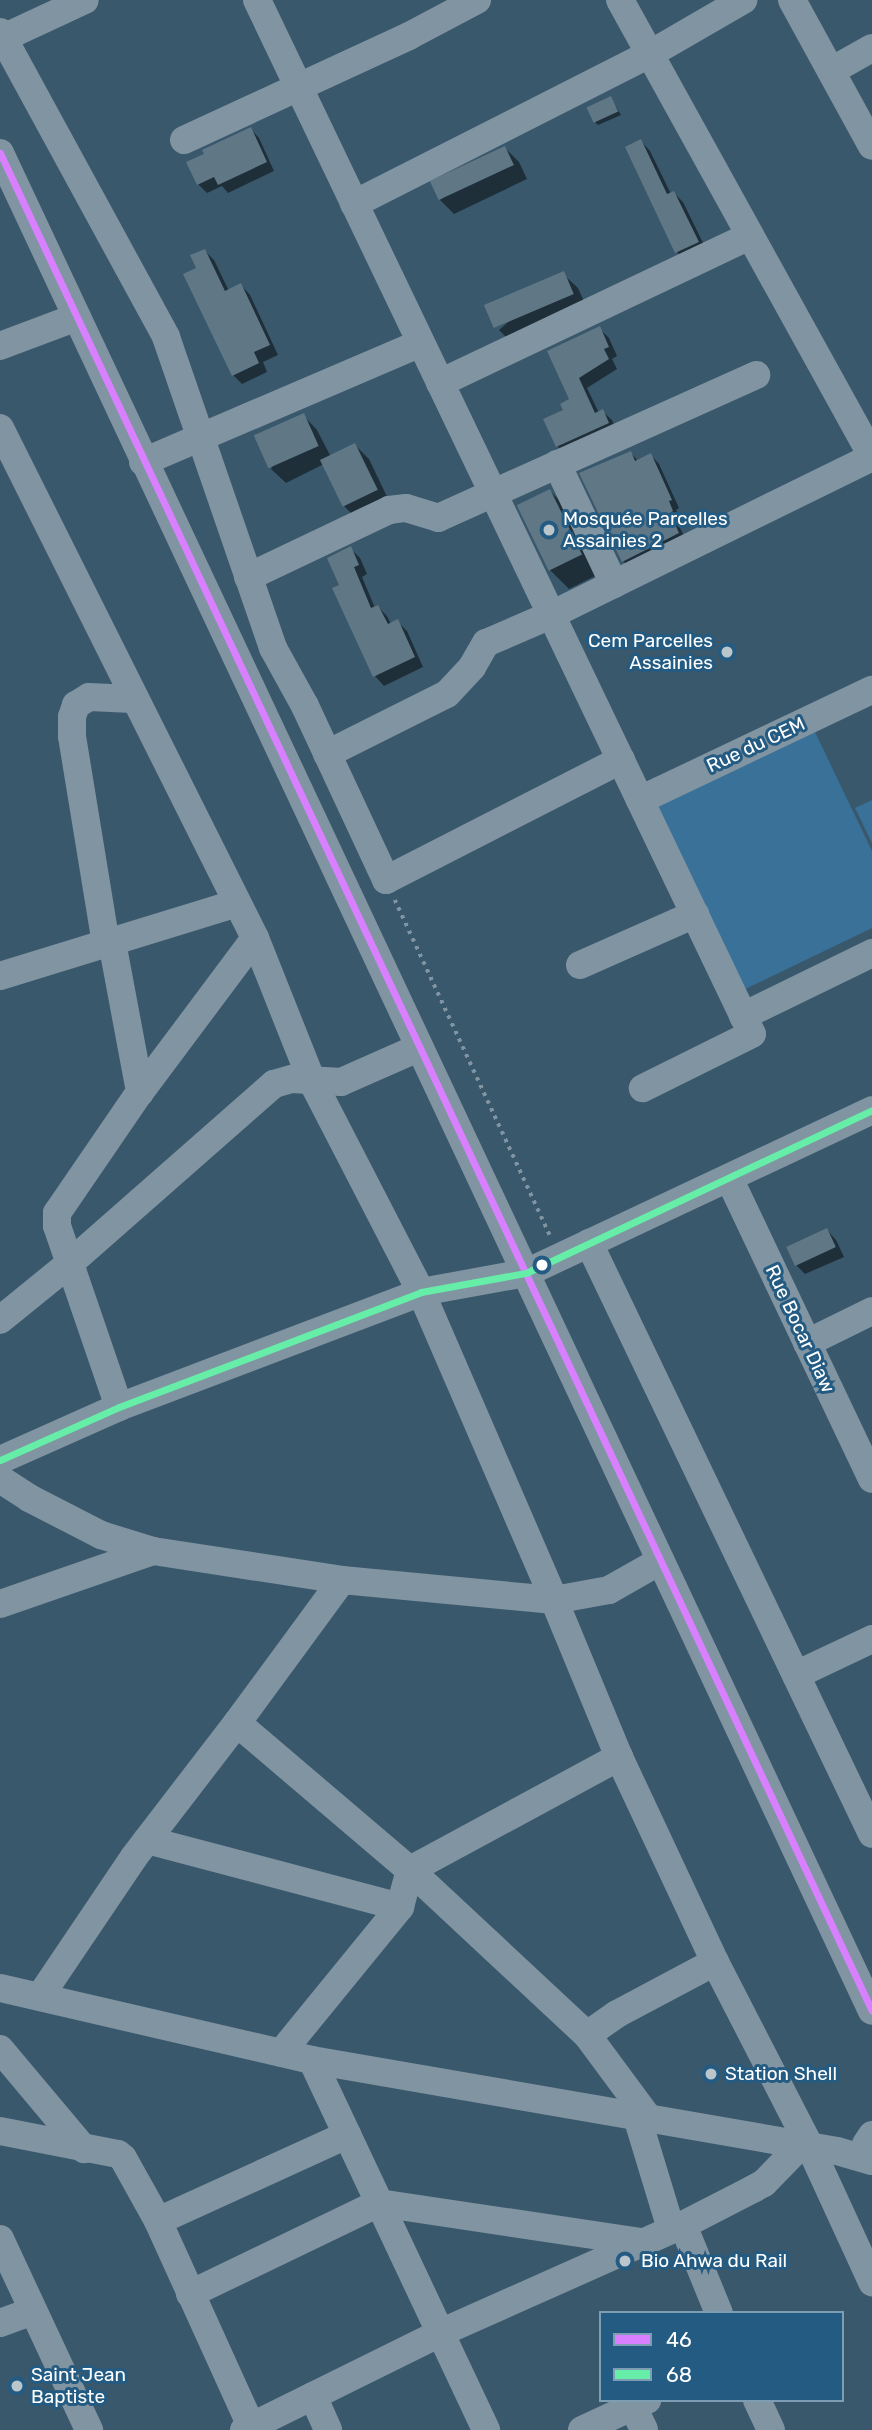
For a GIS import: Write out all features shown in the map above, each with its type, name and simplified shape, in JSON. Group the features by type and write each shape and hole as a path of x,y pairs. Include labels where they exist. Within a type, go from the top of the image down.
{"street":[{"path":"85,0 1,35 166,337 273,648 327,754 386,880 621,760"},
{"path":"257,0 752,1034 643,1087"},
{"path":"184,140 409,36 477,0"},
{"path":"327,754 447,694 461,681 486,643 551,615 872,457 620,0"},
{"path":"354,204 650,54 743,0"},
{"path":"792,0 872,146"},
{"path":"831,71 872,48"},
{"path":"0,153 872,2011"},
{"path":"440,383 750,236"},
{"path":"0,346 77,317"},
{"path":"143,461 421,343"},
{"path":"248,577 389,510 406,508 438,518 756,375"},
{"path":"0,428 37,497 133,699 255,938 311,1079 421,1292 620,1757 715,1962 816,2148 872,2282"},
{"path":"557,464 614,584"},
{"name":"Rue du CEM","path":"640,800 872,690"},
{"path":"133,699 89,697 76,705 72,717 109,943 140,1092"},
{"path":"0,976 237,903"},
{"path":"580,965 695,914"},
{"path":"119,1407 69,1264 57,1226 57,1213 140,1092 255,938"},
{"path":"743,1016 872,953"},
{"path":"0,1320 69,1264 274,1084 283,1080 311,1079 327,1083 355,1078 418,1048"},
{"path":"0,1460 119,1407 421,1292 526,1273 872,1110"},
{"name":"Rue Bocar Diaw","path":"729,1178 872,1479"},
{"path":"589,1242 872,1835"},
{"path":"807,1343 872,1311"},
{"path":"0,1479 29,1498 101,1535 153,1551 342,1580 554,1600 609,1590 660,1562"},
{"path":"0,1604 153,1551"},
{"path":"41,1995 146,1840 237,1723 342,1580"},
{"path":"796,1675 872,1639"},
{"path":"237,1723 410,1870 587,2035 643,2119 677,2227 718,2311"},
{"path":"281,2053 400,1907 410,1870 620,1757"},
{"path":"146,1840 400,1907"},
{"path":"587,2035 617,2014 715,1962"},
{"path":"0,1988 41,1995 312,2060 816,2148 871,2146"},
{"path":"0,2049 84,2149"},
{"path":"312,2060 485,2430"},
{"path":"0,2131 118,2154 124,2158 158,2221 247,2428 440,2333 677,2227 764,2183 816,2148"},
{"path":"158,2221 347,2136"},
{"path":"190,2294 379,2203 641,2242"},
{"path":"0,2239 89,2430"},
{"path":"0,2323 33,2311"},
{"path":"313,2396 328,2430"},
{"path":"758,2402 771,2430"},
{"path":"582,2430 641,2412"}],"path":[{"path":"386,880 560,1257"}],"shaded area":[{"path":"814,730 872,851 872,928 741,991 653,807"},
{"path":"872,800 872,843 855,808"}],"building":[{"path":"611,96 618,111 594,123 587,107"},
{"path":"251,127 267,162 218,185 214,177 197,185 186,162 204,154 202,150"},
{"path":"641,139 667,194 674,191 699,242 675,253 625,147"},
{"path":"505,146 514,165 439,200 430,181"},
{"path":"205,249 225,291 241,283 270,345 254,352 259,363 232,376 183,274 196,268 190,255"},
{"path":"564,271 574,294 494,328 484,305"},
{"path":"600,326 609,347 604,349 609,359 579,378 595,413 603,409 609,423 556,447 543,419 563,410 560,404 569,399 547,351"},
{"path":"304,413 319,446 268,468 254,435"},
{"path":"355,443 378,490 343,507 320,460"},
{"path":"631,451 635,461 651,453 672,500 669,501 673,511 670,513 679,533 622,562 579,473"},
{"name":"Mosquée Parcelles Assainies 2","path":"550,489 582,555 549,571 517,505"},
{"path":"351,546 359,565 354,567 371,608 378,605 388,624 398,619 415,657 373,677 332,588 339,585 327,558"},
{"path":"827,1228 836,1247 795,1266 786,1247"}],"transit line":[{"name":"46","path":"0,153 872,2011"},
{"name":"68","path":"0,1460 119,1407 421,1292 526,1273 872,1110"}],"place":[{"name":"Mosquée Parcelles Assainies 2","path":"549,530"},
{"name":"Cem Parcelles Assainies","path":"727,652"},
{"name":"Station Shell","path":"711,2074"},
{"name":"Bio Ahwa du Rail","path":"625,2261"},
{"name":"Saint Jean Baptiste","path":"17,2386"}]}
